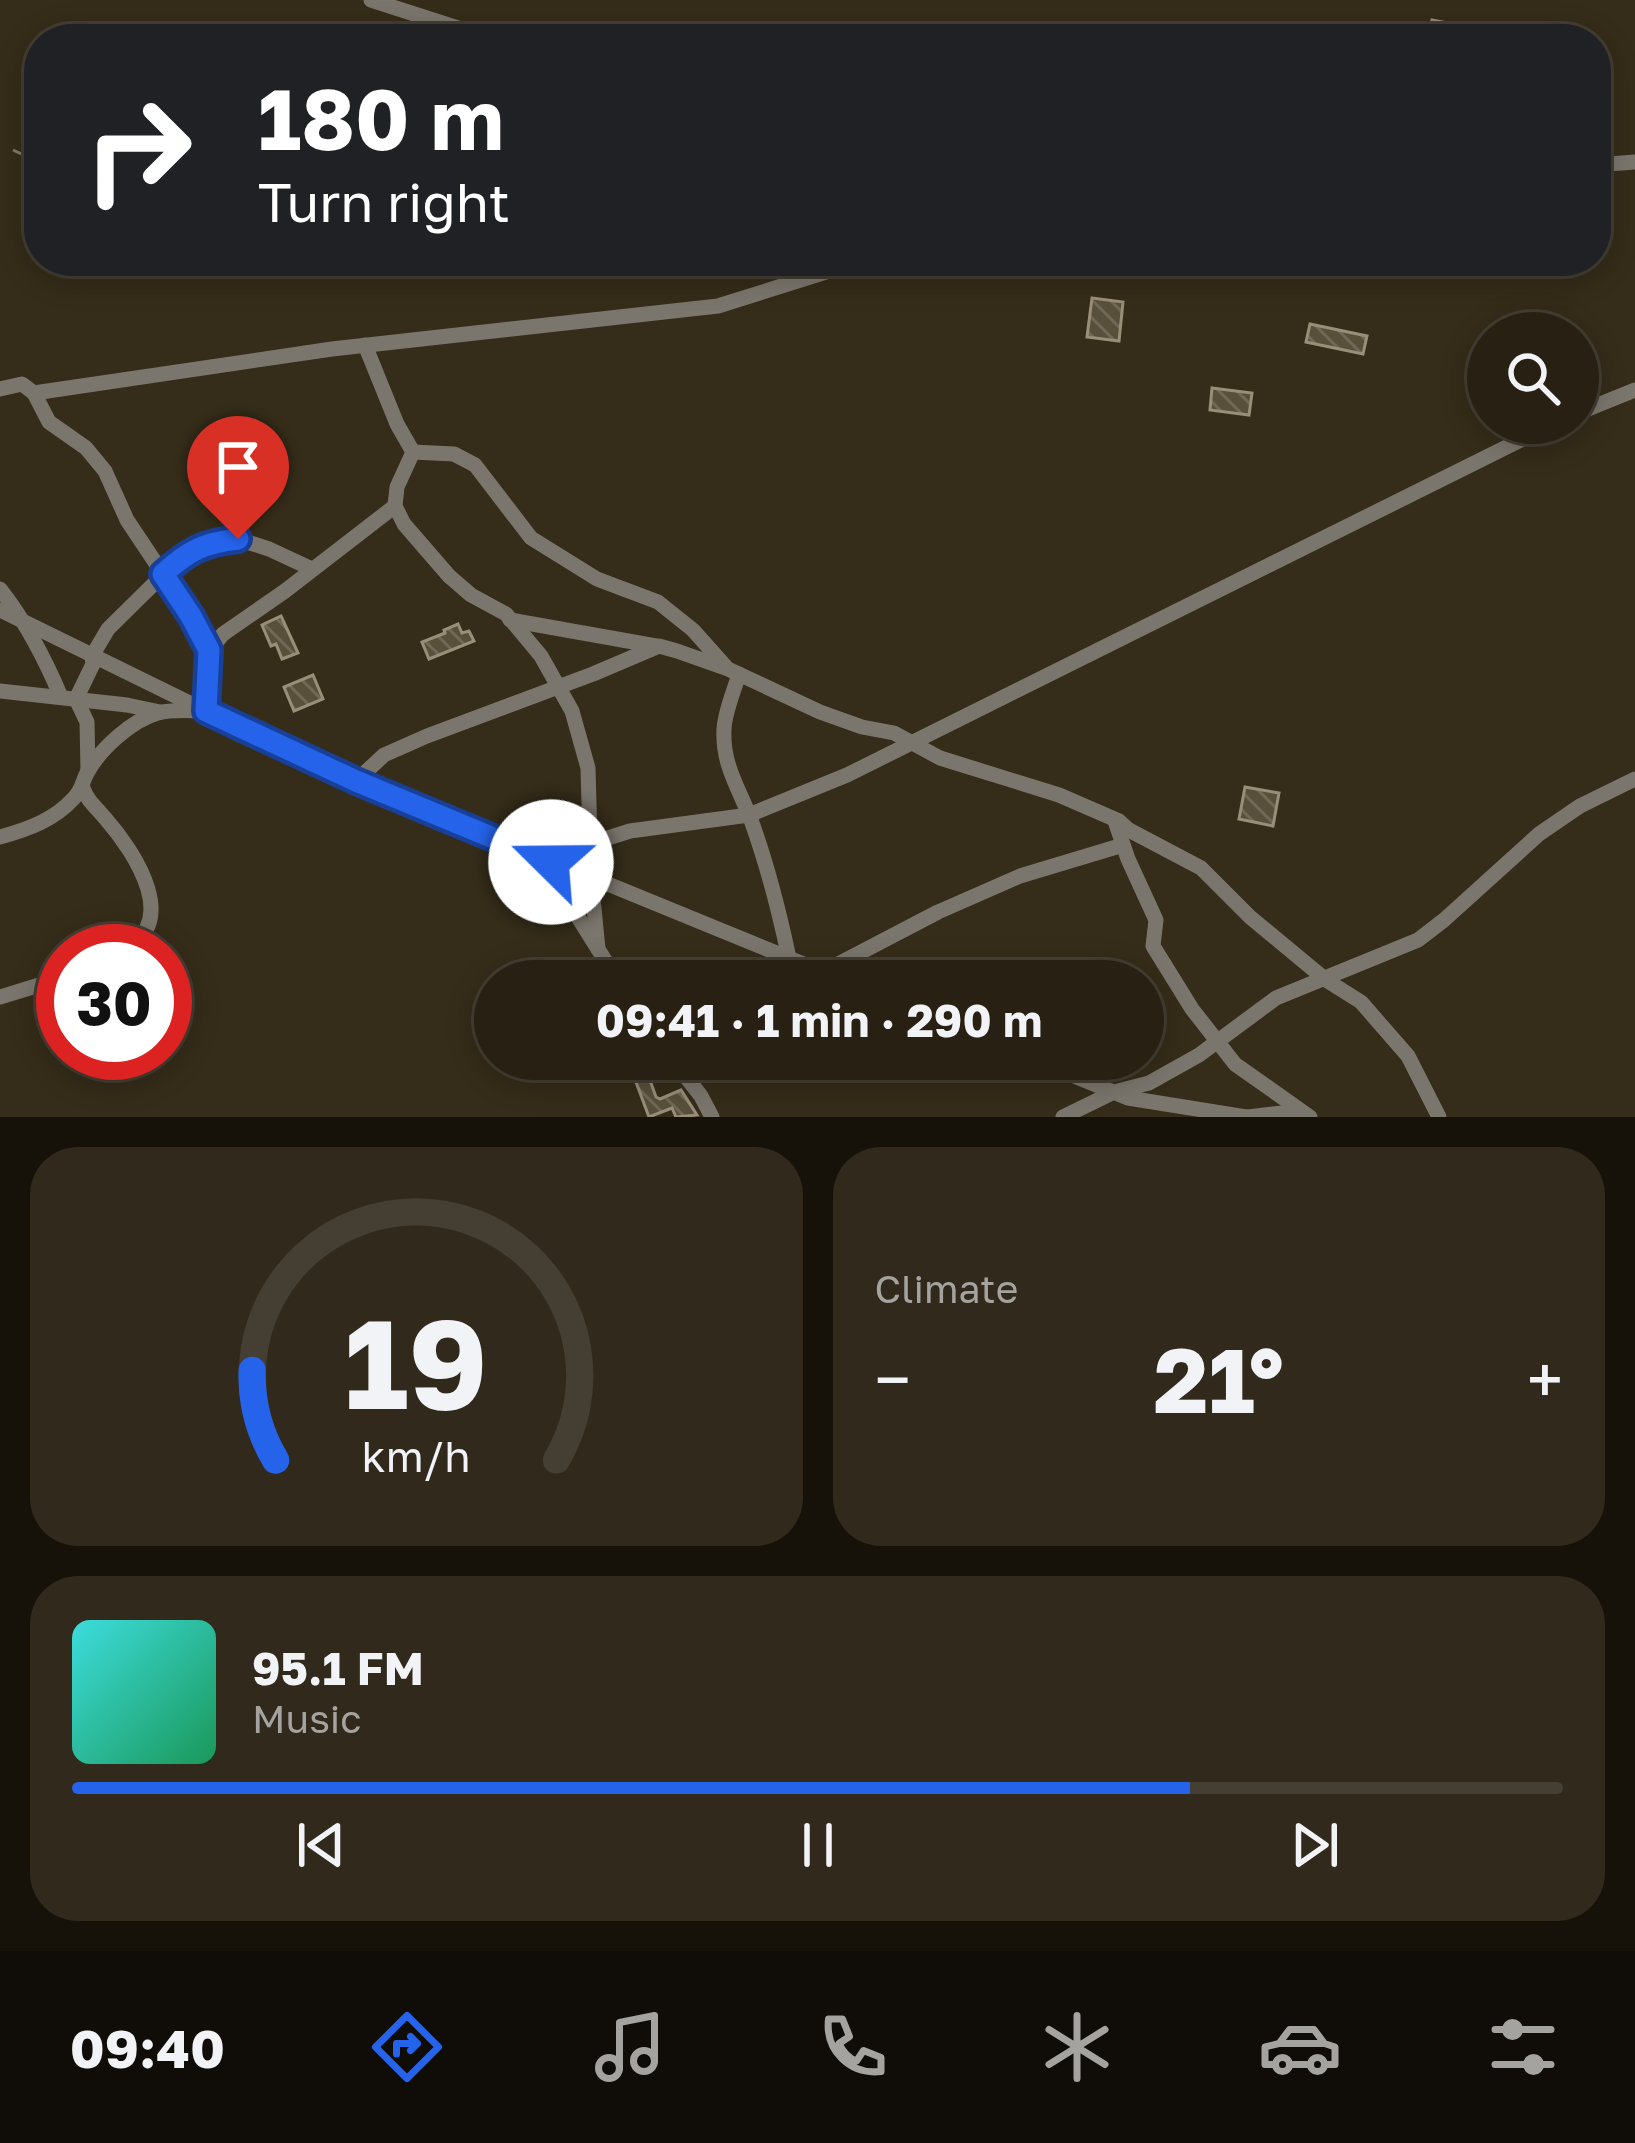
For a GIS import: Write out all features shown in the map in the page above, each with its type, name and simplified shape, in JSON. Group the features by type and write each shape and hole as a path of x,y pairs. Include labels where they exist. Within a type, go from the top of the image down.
{"street":[{"path":"370,0 445,24"},
{"path":"34,393 365,345 718,306 813,276"},
{"path":"365,345 413,452"},
{"path":"0,389 22,384 34,393 49,422 86,448 105,472 127,520 209,650 206,711"},
{"path":"1599,405 1635,390"},
{"path":"512,847 542,853 570,850 630,830 749,815 847,775 1512,444"},
{"path":"413,452 397,487 395,506 404,524 449,576 471,595 506,614 542,656 572,710 588,768 598,949"},
{"path":"413,452 454,454 476,465 531,538 597,579 658,602 734,672"},
{"path":"209,650 223,634 395,506"},
{"path":"68,698 93,664 92,656 109,629 183,555 209,543 238,539 312,569"},
{"path":"0,589 87,722 88,801 107,820 140,871 153,910 152,924"},
{"path":"0,610 356,781 794,960"},
{"path":"511,620 658,646 734,672 820,712 894,733 940,758 1059,795 1114,820 1201,868 1250,917 1326,980 1361,1002 1408,1057 1439,1117"},
{"path":"356,781 385,754 658,646"},
{"path":"734,672 724,728 731,778 749,815 789,958"},
{"path":"0,691 160,712 206,711"},
{"path":"0,837 46,822 73,800 106,748 133,725 160,712"},
{"path":"1063,1117 1114,1092 1149,1084 1276,998 1418,940 1539,834 1580,806 1635,779"},
{"path":"1114,820 1156,920 1153,946 1216,1042 1235,1064 1311,1117"},
{"path":"846,960 1020,876 1123,845"},
{"path":"512,847 576,914 605,960"},
{"path":"0,997 36,986"},
{"path":"688,1080 712,1117"},
{"path":"1085,1080 1128,1099 1255,1116 1311,1117"}],"path":[{"path":"13,149 24,154"}],"building":[{"path":"1092,298 1123,302 1119,341 1087,337"},
{"path":"1310,324 1367,336 1363,354 1306,342"},
{"path":"1212,388 1252,393 1249,415 1210,410"},
{"path":"281,616 298,653 282,659 262,625"},
{"path":"458,624 474,641 429,659 422,642"},
{"path":"313,675 323,699 294,711 284,687"},
{"path":"1245,787 1279,793 1273,826 1239,819"},
{"path":"635,1080 650,1080 660,1099 681,1090 697,1115 676,1117 672,1108 649,1117"}],"route":[{"path":"238,539 209,543 183,555 163,574 209,650 206,711 356,781 551,862"}]}
